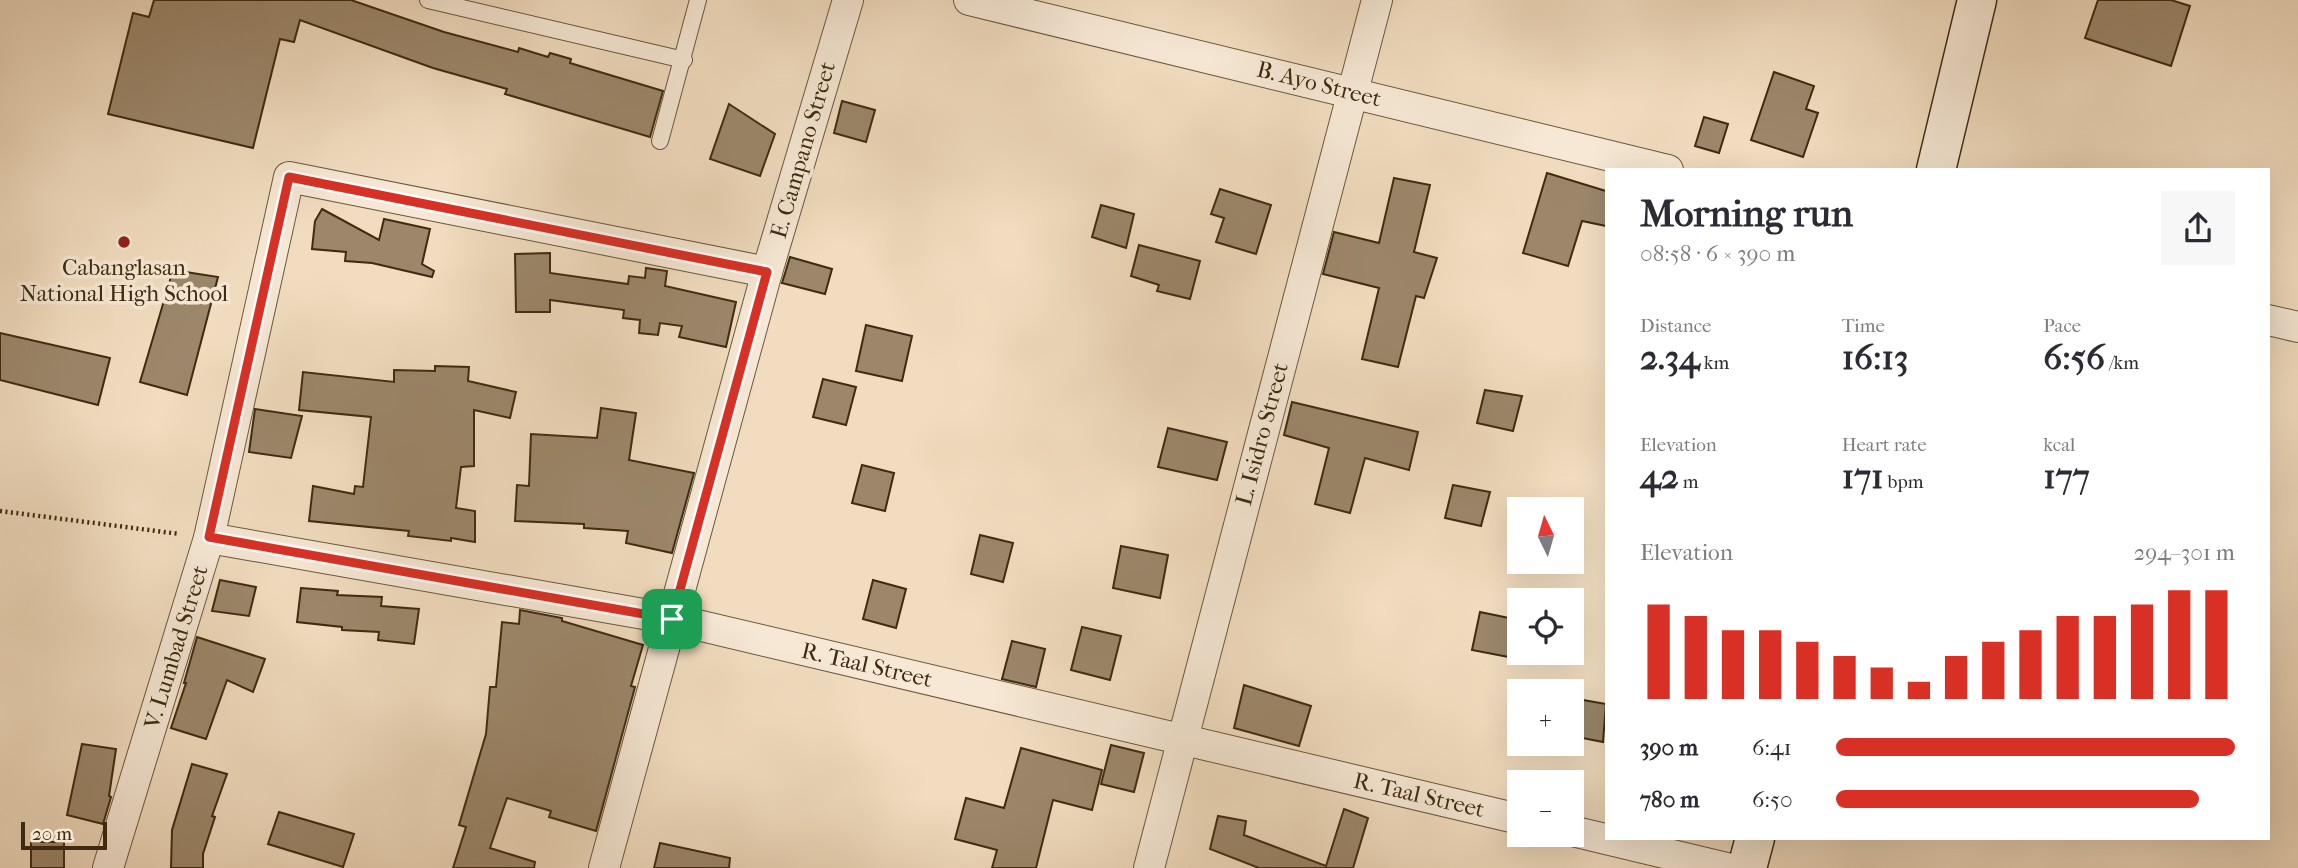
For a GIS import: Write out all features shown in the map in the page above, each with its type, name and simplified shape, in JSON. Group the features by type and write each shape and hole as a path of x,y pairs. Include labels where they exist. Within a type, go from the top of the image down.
{"street":[{"name":"E. Campano Street","path":"604,868 767,272 848,0"},
{"name":"B. Ayo Street","path":"969,0 1660,168"},
{"name":"L. Isidro Street","path":"1149,868 1377,0"},
{"path":"1936,168 1977,0"},
{"name":"V. Lumbad Street","path":"108,868 209,537 289,177 767,272"},
{"path":"2270,320 2298,327"},
{"name":"R. Taal Street","path":"209,537 672,619 1507,816"},
{"path":"1584,834 1605,839"},
{"path":"1610,840 1727,868"},
{"path":"1747,868 1754,840"}],"lane":[{"path":"428,0 684,60"},
{"path":"660,141 698,0"}],"path":[{"path":"0,511 209,537"}],"building":[{"path":"154,0 351,0 444,32 518,52 519,48 548,57 550,53 571,59 570,63 663,91 650,137 505,94 507,89 433,68 300,20 294,42 280,39 253,148 108,114 133,13 149,17"},
{"path":"2098,0 2171,0 2190,6 2171,66 2085,38"},
{"path":"1774,72 1814,86 1806,109 1818,113 1803,157 1751,140"},
{"path":"842,101 875,110 866,142 834,133"},
{"path":"729,104 775,134 760,176 710,159"},
{"path":"1704,117 1728,124 1719,153 1695,146"},
{"path":"1547,173 1605,191 1605,226 1582,221 1568,266 1523,253"},
{"path":"1394,178 1430,185 1414,252 1437,258 1424,298 1416,296 1398,367 1362,359 1379,288 1323,274 1334,232 1379,243"},
{"path":"1220,189 1271,205 1256,254 1216,242 1224,218 1211,214"},
{"path":"1101,205 1134,214 1126,248 1092,237"},
{"path":"322,209 379,240 384,219 430,229 422,264 434,271 432,277 372,263 345,261 346,252 312,249 315,221"},
{"path":"1139,245 1200,261 1190,299 1157,291 1159,285 1131,276"},
{"path":"550,253 550,273 628,284 629,276 645,278 646,268 667,271 665,286 736,302 726,347 679,337 682,326 660,323 658,335 639,333 640,320 623,318 624,310 550,300 550,312 516,312 515,254"},
{"path":"790,257 832,269 825,294 782,283"},
{"path":"173,270 218,277 187,395 140,382"},
{"path":"866,325 912,336 902,381 856,371"},
{"path":"0,333 110,358 98,405 0,380"},
{"path":"435,366 469,367 468,381 516,392 510,418 474,410 474,466 461,467 456,508 475,511 475,542 408,536 409,531 309,521 313,486 354,494 355,486 363,487 371,417 299,410 303,372 394,382 394,370 435,371"},
{"path":"823,379 856,387 846,425 813,417"},
{"path":"1485,390 1522,396 1513,431 1477,423"},
{"path":"1292,402 1418,432 1409,470 1365,458 1350,513 1315,504 1329,448 1284,435"},
{"path":"601,408 636,413 629,460 694,473 672,553 626,543 628,531 584,528 584,524 515,521 517,485 529,486 531,434 597,438"},
{"path":"255,409 302,416 291,458 249,452"},
{"path":"1168,428 1227,442 1217,480 1158,467"},
{"path":"862,465 894,473 885,511 852,503"},
{"path":"1453,485 1490,492 1481,526 1445,518"},
{"path":"980,535 1013,543 1003,582 971,574"},
{"path":"1121,546 1168,555 1160,598 1113,588"},
{"path":"220,580 256,587 249,616 212,611"},
{"path":"873,580 906,589 896,628 863,619"},
{"path":"301,588 338,591 337,595 382,597 381,606 419,609 414,644 378,640 379,632 342,630 342,627 297,622"},
{"path":"520,610 562,618 562,621 643,645 631,686 635,687 596,831 549,817 551,811 507,798 490,848 535,862 534,868 453,868 466,827 459,825 486,734 490,687 496,687 502,622 519,624"},
{"path":"1480,612 1507,618 1507,657 1472,650"},
{"path":"1082,627 1121,636 1110,680 1071,670"},
{"path":"197,637 265,659 253,692 227,680 206,739 171,728"},
{"path":"1012,641 1045,649 1036,687 1002,679"},
{"path":"1244,685 1311,706 1299,746 1234,728"},
{"path":"1584,700 1605,704 1603,742 1584,738"},
{"path":"82,744 116,749 111,797 103,824 67,815"},
{"path":"1111,745 1144,753 1134,792 1101,784"},
{"path":"1021,748 1102,770 1092,810 1053,800 1036,868 992,868 997,850 955,839 966,798 1004,808"},
{"path":"192,764 227,774 212,816 215,817 203,854 203,868 171,868 172,830"},
{"path":"1344,809 1368,818 1353,868 1259,868 1210,849 1218,816 1246,821 1244,835 1326,866"},
{"path":"279,812 354,834 343,867 268,844"},
{"path":"31,842 64,842 64,868 31,868"},
{"path":"660,843 730,858 729,868 654,868"}],"place":[{"name":"Cabanglasan National High School","path":"124,242"}],"route":[{"path":"289,177 767,272 672,619 209,537 289,177"}]}
